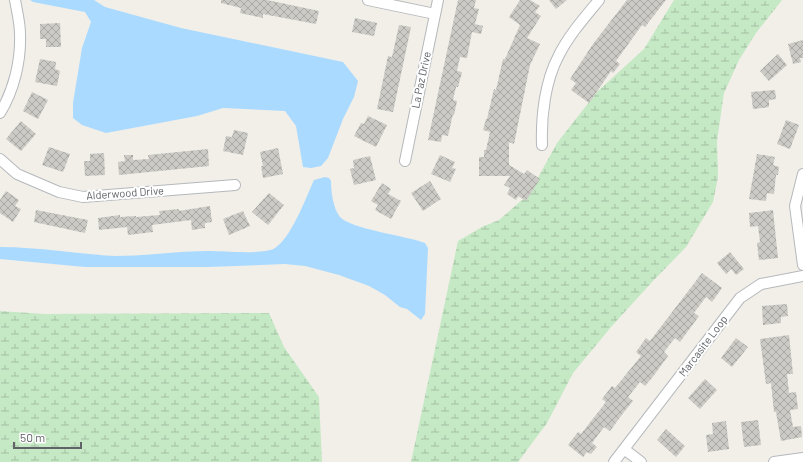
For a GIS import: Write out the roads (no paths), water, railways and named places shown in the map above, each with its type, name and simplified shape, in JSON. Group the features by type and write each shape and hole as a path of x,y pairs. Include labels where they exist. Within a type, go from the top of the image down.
{"street":[{"path":"0,113 14,81 20,47 20,32 15,0"},
{"path":"368,0 435,14"},
{"name":"La Paz Drive","path":"405,161 438,0"},
{"path":"542,145 541,126 548,86 553,68 559,54 568,40 599,0"},
{"name":"Alderwood Drive","path":"0,159 17,174 58,192 83,197 235,185"},
{"path":"803,174 795,206 803,265"},
{"name":"Marcasite Loop","path":"614,462 740,298 762,284 803,276"},
{"path":"624,449 641,462"},
{"path":"774,462 803,458"}],"water":[{"path":"30,0 94,0 105,7 181,28 343,62 358,81 354,97 343,119 328,158 321,166 311,168 303,167 296,126 285,111 223,108 197,116 106,133 82,125 73,118 73,103 82,48 91,22 85,12 33,2"},
{"path":"325,177 329,178 331,181 331,190 336,209 340,217 346,221 367,229 425,243 428,248 425,314 421,320 407,309 400,307 385,295 369,286 339,275 305,266 285,264 208,267 85,267 0,259 0,247 29,248 115,256 197,251 253,252 270,250 275,248 287,236 298,217 314,180"}]}
